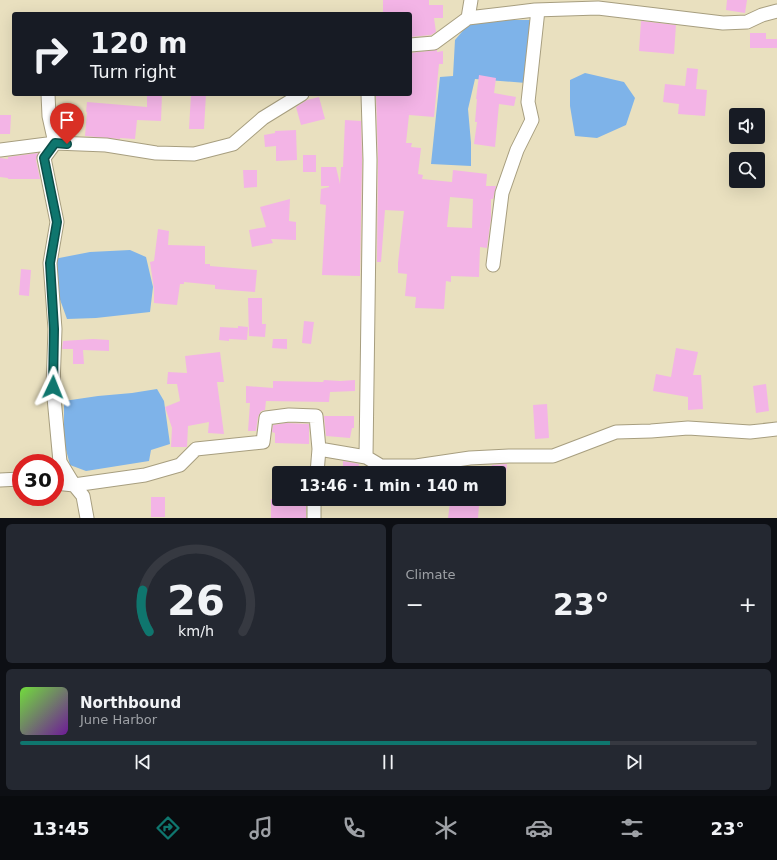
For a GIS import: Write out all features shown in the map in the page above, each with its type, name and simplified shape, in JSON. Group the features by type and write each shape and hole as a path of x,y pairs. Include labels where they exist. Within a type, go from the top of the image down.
{"street":[{"path":"468,18 471,0"},
{"path":"412,45 434,43 468,18 538,10 598,8 723,23 747,22 762,15 777,12"},
{"path":"493,265 502,193 518,150 532,120 528,102 538,10"},
{"path":"48,96 49,116 55,143 44,158 57,222 50,263 54,329 53,387 60,462 74,485 84,496 87,518"},
{"path":"0,150 55,143 106,145 156,153 194,154 232,144 263,118 299,96"},
{"path":"366,457 370,168 368,96"},
{"path":"64,484 74,485 145,475 180,465 196,449 263,442 266,418 289,415 316,416 319,449 318,466"},
{"path":"319,449 366,457 381,466 416,466 470,458 553,456 616,432 688,428 750,432 777,429"},
{"path":"0,480 12,479"},
{"path":"314,506 314,518"}],"water":[{"path":"472,20 533,20 526,83 475,79 468,109 471,143 471,166 431,164 440,77 453,76 455,40"},
{"path":"585,73 624,82 635,98 626,125 597,138 575,136 570,106 570,80"},
{"path":"130,250 146,257 153,287 150,312 96,318 67,319 58,294 54,259 90,252"},
{"path":"157,389 164,401 170,444 151,450 149,461 86,471 70,465 64,442 64,401"}],"building":[{"path":"383,0 429,0 429,5 443,5 443,18 434,18 436,32 431,35 412,37 412,12 383,12"},
{"path":"727,0 747,0 745,13 726,10"},
{"path":"641,21 676,25 674,54 639,51"},
{"path":"750,33 766,33 766,39 777,39 777,48 750,48"},
{"path":"437,50 437,52 443,51 443,64 439,64 434,117 409,115 406,143 412,143 411,147 421,148 418,174 423,175 422,179 452,182 453,170 487,174 486,186 496,186 493,199 491,199 491,218 487,248 480,247 479,277 451,276 451,282 446,281 444,309 415,308 416,297 405,296 407,274 398,273 404,211 385,210 381,262 377,262 378,160 376,96 412,96 412,53","holes":["450,197 473,199 472,228 447,227"]},
{"path":"687,68 698,69 696,89 707,90 705,116 678,114 679,104 663,102 665,84 685,86"},
{"path":"479,75 496,78 494,93 516,97 514,106 499,104 495,147 474,144 477,122 475,122"},
{"path":"147,96 162,96 161,121 137,120 135,139 85,136 87,102 147,107"},
{"path":"191,96 206,96 204,129 189,129"},
{"path":"319,97 325,119 301,125 296,107 307,100"},
{"path":"0,115 11,115 10,134 0,134"},
{"path":"345,120 361,121 362,160 360,276 322,275 326,205 320,204 321,189 329,186 321,186 321,167 336,167 340,184 341,167 343,167"},
{"path":"296,130 297,160 276,161 276,146 265,147 264,135 275,133 275,131"},
{"path":"38,153 36,160 40,179 8,179 0,177 0,158 8,159 8,157"},
{"path":"303,155 316,155 316,172 303,172"},
{"path":"243,170 257,170 257,187 244,188"},
{"path":"290,199 289,221 296,222 296,240 271,239 273,243 252,247 249,230 266,227 260,207"},
{"path":"158,229 169,231 168,245 205,246 205,264 210,264 210,266 257,270 255,292 215,289 215,285 184,282 184,284 180,284 177,305 154,303 154,289 150,262 154,261"},
{"path":"21,269 31,270 29,296 19,295"},
{"path":"248,298 262,298 262,324 266,324 265,337 249,336"},
{"path":"304,321 314,322 311,344 302,343"},
{"path":"238,326 248,327 247,340 219,340 220,327 238,328"},
{"path":"93,339 109,340 109,351 83,350 84,364 73,364 73,349 62,349 63,341"},
{"path":"273,339 287,339 287,349 272,348"},
{"path":"676,348 698,352 693,375 701,375 703,409 688,410 688,397 653,391 656,374 671,377"},
{"path":"220,352 224,382 217,382 224,434 208,433 209,422 188,426 187,447 171,447 172,428 165,407 180,401 177,384 167,384 168,372 187,373 185,356"},
{"path":"324,380 355,380 355,391 330,392 329,402 266,401 265,410 261,411 258,417 256,431 248,431 250,403 246,403 246,386 273,388 273,381 323,382"},
{"path":"766,384 769,411 756,413 753,386"},
{"path":"547,404 549,438 535,439 533,405"},
{"path":"324,416 354,416 354,428 352,428 350,438 326,436"},
{"path":"286,423 309,424 309,444 275,443 275,433 272,432 273,425"},
{"path":"343,461 359,464 359,466 343,466"},
{"path":"507,464 506,474 506,466 492,465"},
{"path":"151,497 165,497 165,517 151,517"},
{"path":"271,499 272,506 306,506 306,518 271,518"},
{"path":"450,506 479,506 478,518 448,518"}],"route":[{"path":"53,387 54,329 50,263 57,222 44,158 55,143 67,144"}]}
